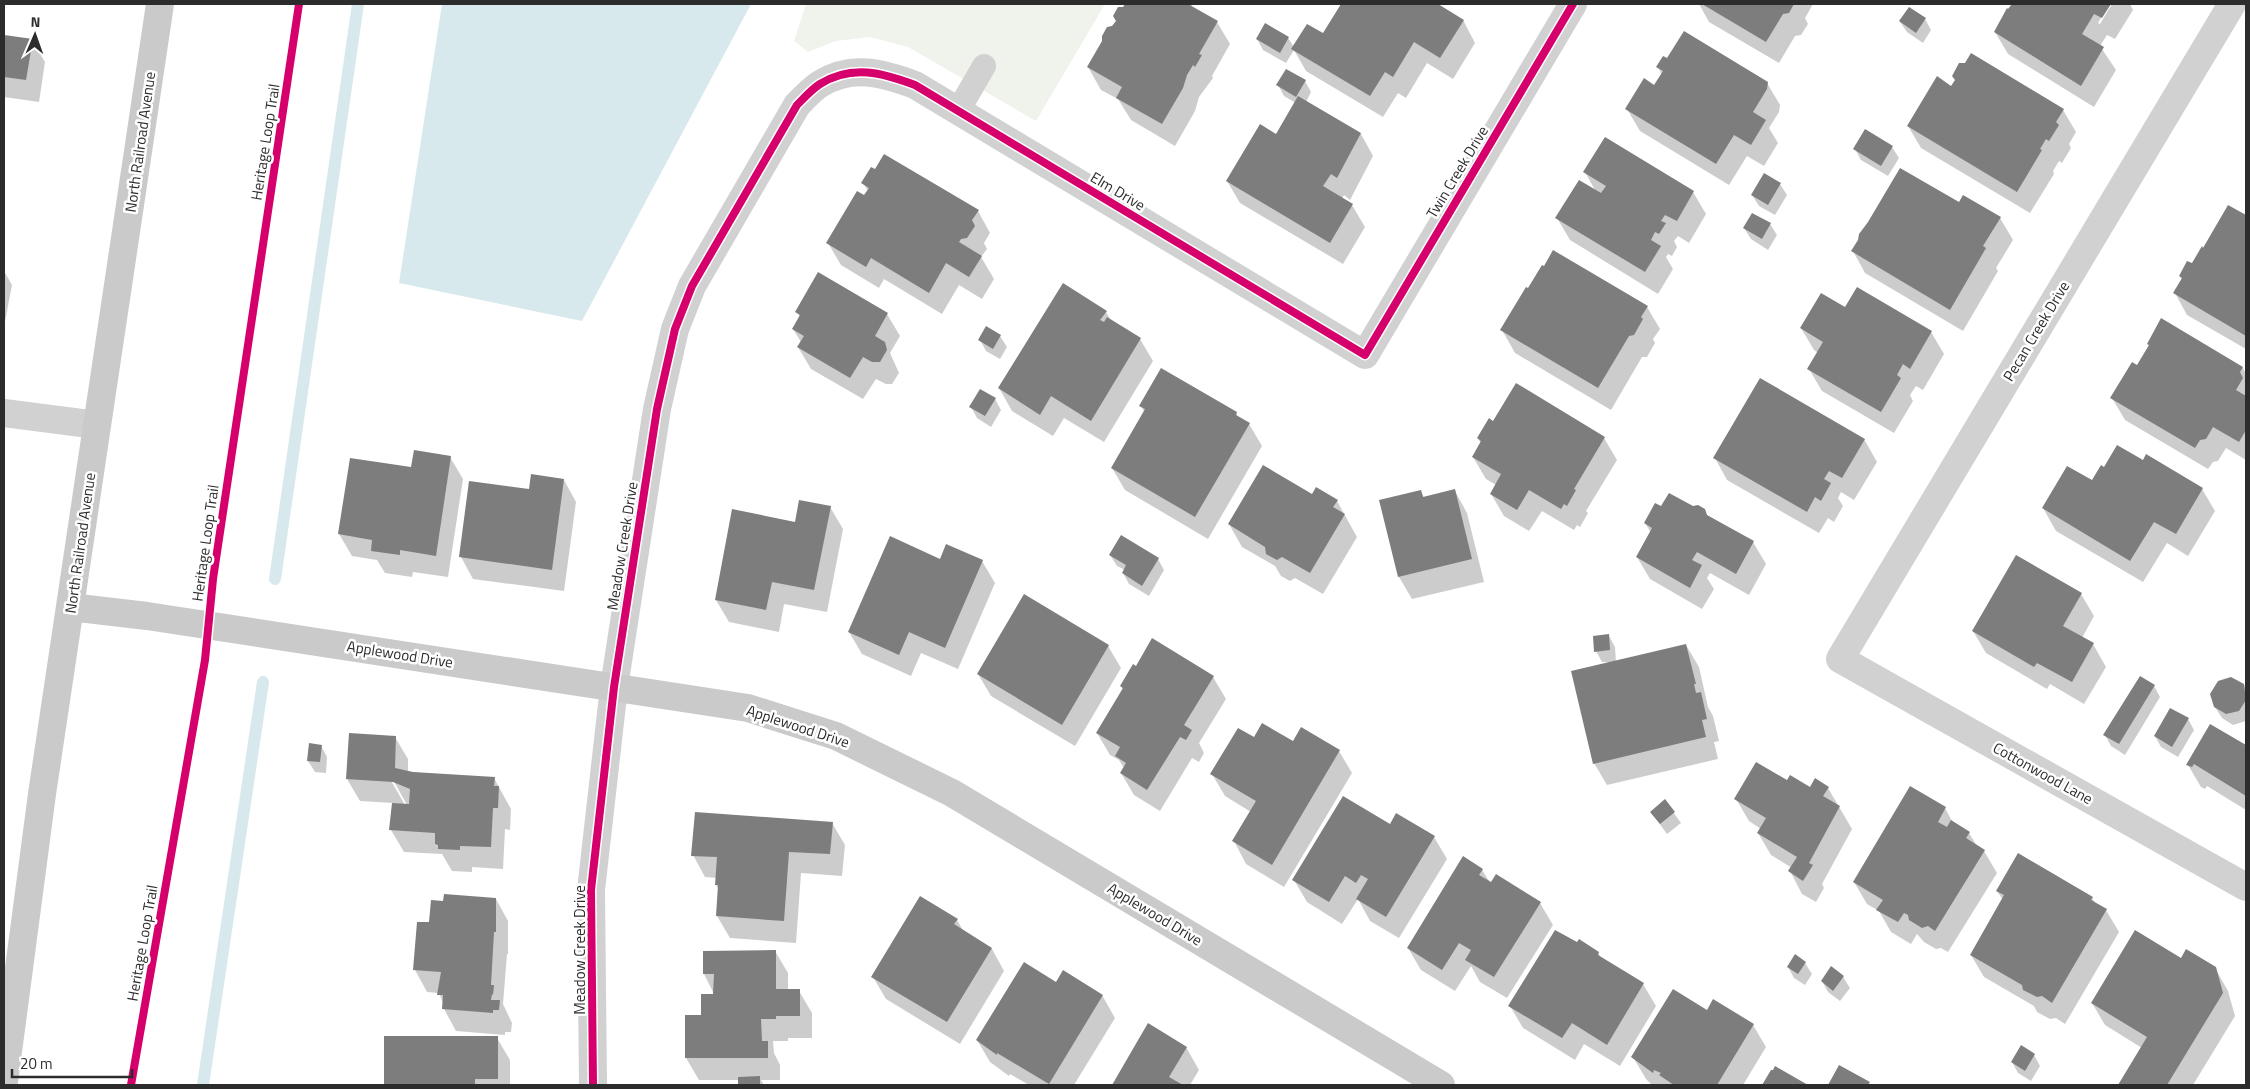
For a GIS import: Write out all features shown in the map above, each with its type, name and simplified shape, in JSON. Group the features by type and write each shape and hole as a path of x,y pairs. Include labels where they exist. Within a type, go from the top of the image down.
{"street":[{"name":"North Railroad Avenue","path":"4,1082 42,794 160,4"},
{"name":"Twin Creek Drive","path":"1365,355 1573,4"},
{"name":"Pecan Creek Drive","path":"1840,659 2232,4"},
{"name":"Elm Drive","path":"850,72 883,74 915,85 1365,355"},
{"name":"Meadow Creek Drive","path":"593,1085 591,890 614,686 657,409 675,329 692,286 797,105 820,84 850,72"},
{"path":"4,412 97,425"},
{"name":"Applewood Drive","path":"70,607 147,616 748,708 836,736 952,793 1441,1085"},
{"name":"Cottonwood Lane","path":"1840,659 2246,887"}],"lane":[{"path":"958,111 984,66"}],"shaded area":[{"path":"442,4 751,4 582,321 399,283"},
{"path":"806,4 1105,4 1036,121 908,47 870,37 836,41 808,52 794,41"}],"building":[{"path":"1125,4 1188,4 1218,21 1199,54 1202,55 1195,67 1193,65 1187,75 1183,88 1162,124 1116,98 1122,87 1087,67 1102,41 1102,36 1107,27 1112,26 1116,21 1113,16 1118,7 1123,7"},
{"path":"1341,4 1438,4 1464,20 1440,58 1414,42 1393,77 1385,72 1370,96 1291,49 1307,24 1323,33"},
{"path":"1702,4 1794,4 1789,13 1783,14 1766,42"},
{"path":"2012,4 2111,4 2102,18 2094,14 2082,34 2104,47 2081,86 1994,32 2007,8"},
{"path":"1909,7 1926,18 1916,33 1899,21"},
{"path":"1265,23 1289,37 1280,53 1256,39"},
{"path":"1684,31 1768,82 1767,89 1753,112 1766,120 1751,145 1734,135 1716,164 1625,109 1644,78 1654,85 1663,71 1656,67 1663,56 1667,58"},
{"path":"4,35 33,39 26,80 4,77"},
{"path":"1971,53 2064,109 2056,122 2059,125 2049,141 2046,139 2040,149 2042,150 2017,192 1907,126 1937,76 1951,86 1955,80 1952,76 1959,63 1965,63"},
{"path":"1286,69 1306,80 1296,97 1276,85"},
{"path":"1298,96 1361,133 1337,178 1331,174 1323,186 1353,204 1330,243 1226,181 1260,124 1276,134"},
{"path":"1865,129 1893,146 1881,166 1853,149"},
{"path":"1605,137 1694,191 1677,221 1665,215 1661,221 1666,223 1659,234 1655,232 1651,240 1661,246 1645,272 1555,218 1579,180 1601,193 1606,186 1583,172"},
{"path":"884,154 979,210 972,220 975,226 967,238 961,239 959,242 982,256 969,277 946,263 929,293 871,258 866,267 826,243 857,191 864,195 869,188 861,183 871,167 875,169"},
{"path":"1900,168 1959,202 1963,195 2001,217 1983,246 1986,248 1950,310 1851,251 1858,240 1859,234"},
{"path":"1764,173 1781,183 1768,205 1751,195"},
{"path":"2228,205 2246,215 2246,336 2173,293 2182,278 2179,276 2187,261 2192,263 2202,246 2203,248"},
{"path":"1752,213 1771,223 1762,239 1743,228"},
{"path":"1553,250 1648,306 1641,317 1643,319 1634,335 1629,336 1598,388 1500,330 1526,287 1528,288"},
{"path":"818,272 888,313 875,336 885,342 887,350 880,362 872,362 863,357 850,378 797,347 804,336 792,329 800,315 795,312"},
{"path":"1063,283 1107,311 1100,320 1104,322 1107,317 1141,338 1091,421 1051,396 1040,415 998,388"},
{"path":"1857,287 1932,331 1910,369 1903,364 1897,375 1901,378 1881,412 1807,369 1823,342 1800,328 1821,293 1845,307"},
{"path":"2161,318 2243,367 2240,372 2243,378 2236,390 2246,396 2246,430 2239,442 2213,427 2206,439 2200,440 2195,448 2110,398 2132,362 2137,365 2149,345 2147,344"},
{"path":"986,326 1001,335 993,349 978,340"},
{"path":"1161,368 1237,412 1236,415 1250,423 1195,517 1111,468 1145,409 1139,406"},
{"path":"1760,378 1865,439 1842,478 1829,471 1824,479 1831,483 1821,501 1815,497 1807,512 1713,458"},
{"path":"1516,383 1605,437 1574,489 1576,490 1567,506 1564,504 1561,509 1529,490 1517,510 1490,494 1501,474 1472,457 1481,441 1477,438 1489,418 1493,421"},
{"path":"980,389 996,398 985,416 969,407"},
{"path":"2117,445 2143,460 2146,454 2203,488 2176,534 2154,522 2130,561 2042,508 2067,466 2092,480 2101,465 2104,467"},
{"path":"414,450 451,456 436,556 400,550 400,555 371,551 372,540 338,534 350,458 411,467"},
{"path":"1263,465 1312,494 1316,487 1338,500 1333,507 1345,514 1310,573 1282,557 1277,560 1266,554 1265,547 1228,524"},
{"path":"531,474 564,479 552,570 459,557 469,481 529,489"},
{"path":"1455,489 1472,559 1398,577 1379,500 1421,490 1423,497"},
{"path":"1669,493 1693,506 1698,505 1705,509 1707,515 1754,541 1736,574 1697,552 1692,560 1702,565 1690,588 1636,557 1652,528 1644,523 1655,503 1661,506"},
{"path":"799,500 831,506 814,590 772,582 766,610 715,600 732,509 795,522"},
{"path":"1121,535 1159,558 1142,586 1122,573 1126,565 1109,555"},
{"path":"890,536 940,559 946,544 983,560 945,648 909,632 899,655 848,632"},
{"path":"2016,555 2082,593 2063,626 2094,643 2072,682 2037,663 2034,667 1972,631"},
{"path":"1024,594 1109,645 1062,725 977,674"},
{"path":"1609,634 1610,650 1594,652 1593,636"},
{"path":"1152,638 1214,676 1184,725 1192,730 1186,740 1180,737 1147,790 1120,773 1126,763 1115,756 1120,747 1096,733 1123,688 1120,686 1133,664 1136,666"},
{"path":"1686,644 1696,684 1694,684 1696,693 1701,692 1707,719 1702,720 1706,737 1593,764 1571,671"},
{"path":"2140,676 2155,685 2119,744 2103,735"},
{"path":"2231,677 2244,684 2246,700 2239,711 2226,714 2214,707 2210,694 2218,681"},
{"path":"2170,708 2189,718 2172,747 2154,736"},
{"path":"1262,723 1293,741 1301,727 1340,750 1272,865 1232,841 1256,801 1210,774 1238,728 1254,737"},
{"path":"2210,724 2246,745 2246,796 2194,764 2192,767 2186,765"},
{"path":"349,733 396,736 395,768 413,772 495,777 494,786 499,786 498,808 493,808 491,847 460,846 460,850 438,849 438,845 435,844 435,833 389,830 392,803 409,804 410,789 393,782 346,779"},
{"path":"309,743 322,745 320,762 307,761"},
{"path":"1756,762 1787,780 1790,775 1810,787 1815,778 1829,787 1823,796 1840,806 1809,863 1813,865 1803,881 1788,871 1797,857 1757,833 1766,818 1734,799"},
{"path":"1910,786 1946,807 1938,822 1947,827 1951,820 1970,832 1966,838 1985,850 1935,931 1928,926 1922,928 1909,920 1908,915 1904,913 1898,922 1876,910 1883,900 1853,882"},
{"path":"1343,796 1390,824 1396,813 1435,836 1386,917 1356,899 1368,879 1361,875 1356,883 1345,876 1329,902 1292,880"},
{"path":"1665,799 1675,812 1660,824 1650,812"},
{"path":"695,812 833,822 830,854 789,852 784,921 716,916 718,885 715,885 717,857 691,856"},
{"path":"2018,853 2093,897 2091,900 2107,909 2052,1003 2042,996 2037,997 2023,990 2022,985 1970,955 2004,895 1996,891"},
{"path":"1463,856 1483,869 1479,875 1491,882 1496,874 1541,902 1494,977 1465,960 1471,950 1459,943 1442,970 1407,948"},
{"path":"444,894 496,898 496,932 494,932 491,985 494,985 491,1000 500,1000 499,1010 493,1010 493,1013 442,1009 443,995 437,995 441,972 413,970 417,922 429,922 431,900 443,901"},
{"path":"920,896 958,919 954,924 992,948 947,1022 871,977"},
{"path":"1555,930 1577,942 1579,939 1599,952 1598,955 1644,983 1607,1045 1572,1023 1562,1038 1508,1006"},
{"path":"2135,930 2181,958 2186,949 2216,967 2223,993 2167,1085 2118,1085 2147,1037 2091,1003"},
{"path":"776,950 776,989 800,989 800,1016 776,1016 776,1019 761,1019 762,1041 768,1041 768,1058 685,1058 685,1015 701,1015 701,994 713,994 714,974 703,974 703,951"},
{"path":"1795,954 1806,962 1798,974 1787,967"},
{"path":"1024,962 1056,982 1063,970 1103,995 1049,1084 997,1053 997,1055 976,1040"},
{"path":"1831,966 1844,976 1833,991 1821,981"},
{"path":"1673,989 1707,1010 1713,999 1754,1024 1717,1085 1674,1085 1659,1075 1661,1073 1654,1070 1653,1073 1631,1057"},
{"path":"1148,1023 1187,1047 1169,1077 1183,1085 1112,1085"},
{"path":"384,1036 498,1036 498,1079 475,1079 475,1085 384,1085"},
{"path":"2021,1045 2035,1054 2025,1071 2011,1062"},
{"path":"1839,1065 1870,1082 1868,1085 1828,1085"},
{"path":"1775,1066 1808,1085 1762,1085"},
{"path":"760,1076 760,1085 738,1085 738,1077"}],"waterway":[{"path":"275,579 358,4"},
{"path":"203,1085 263,682"}],"cycle path":[{"name":"Heritage Loop Trail","path":"131,1085 205,660 213,579 299,4"},
{"path":"593,1085 591,890 614,687 657,409 675,329 692,286 797,105 820,84 844,74 868,72 915,85 1365,355 1573,4"}]}
